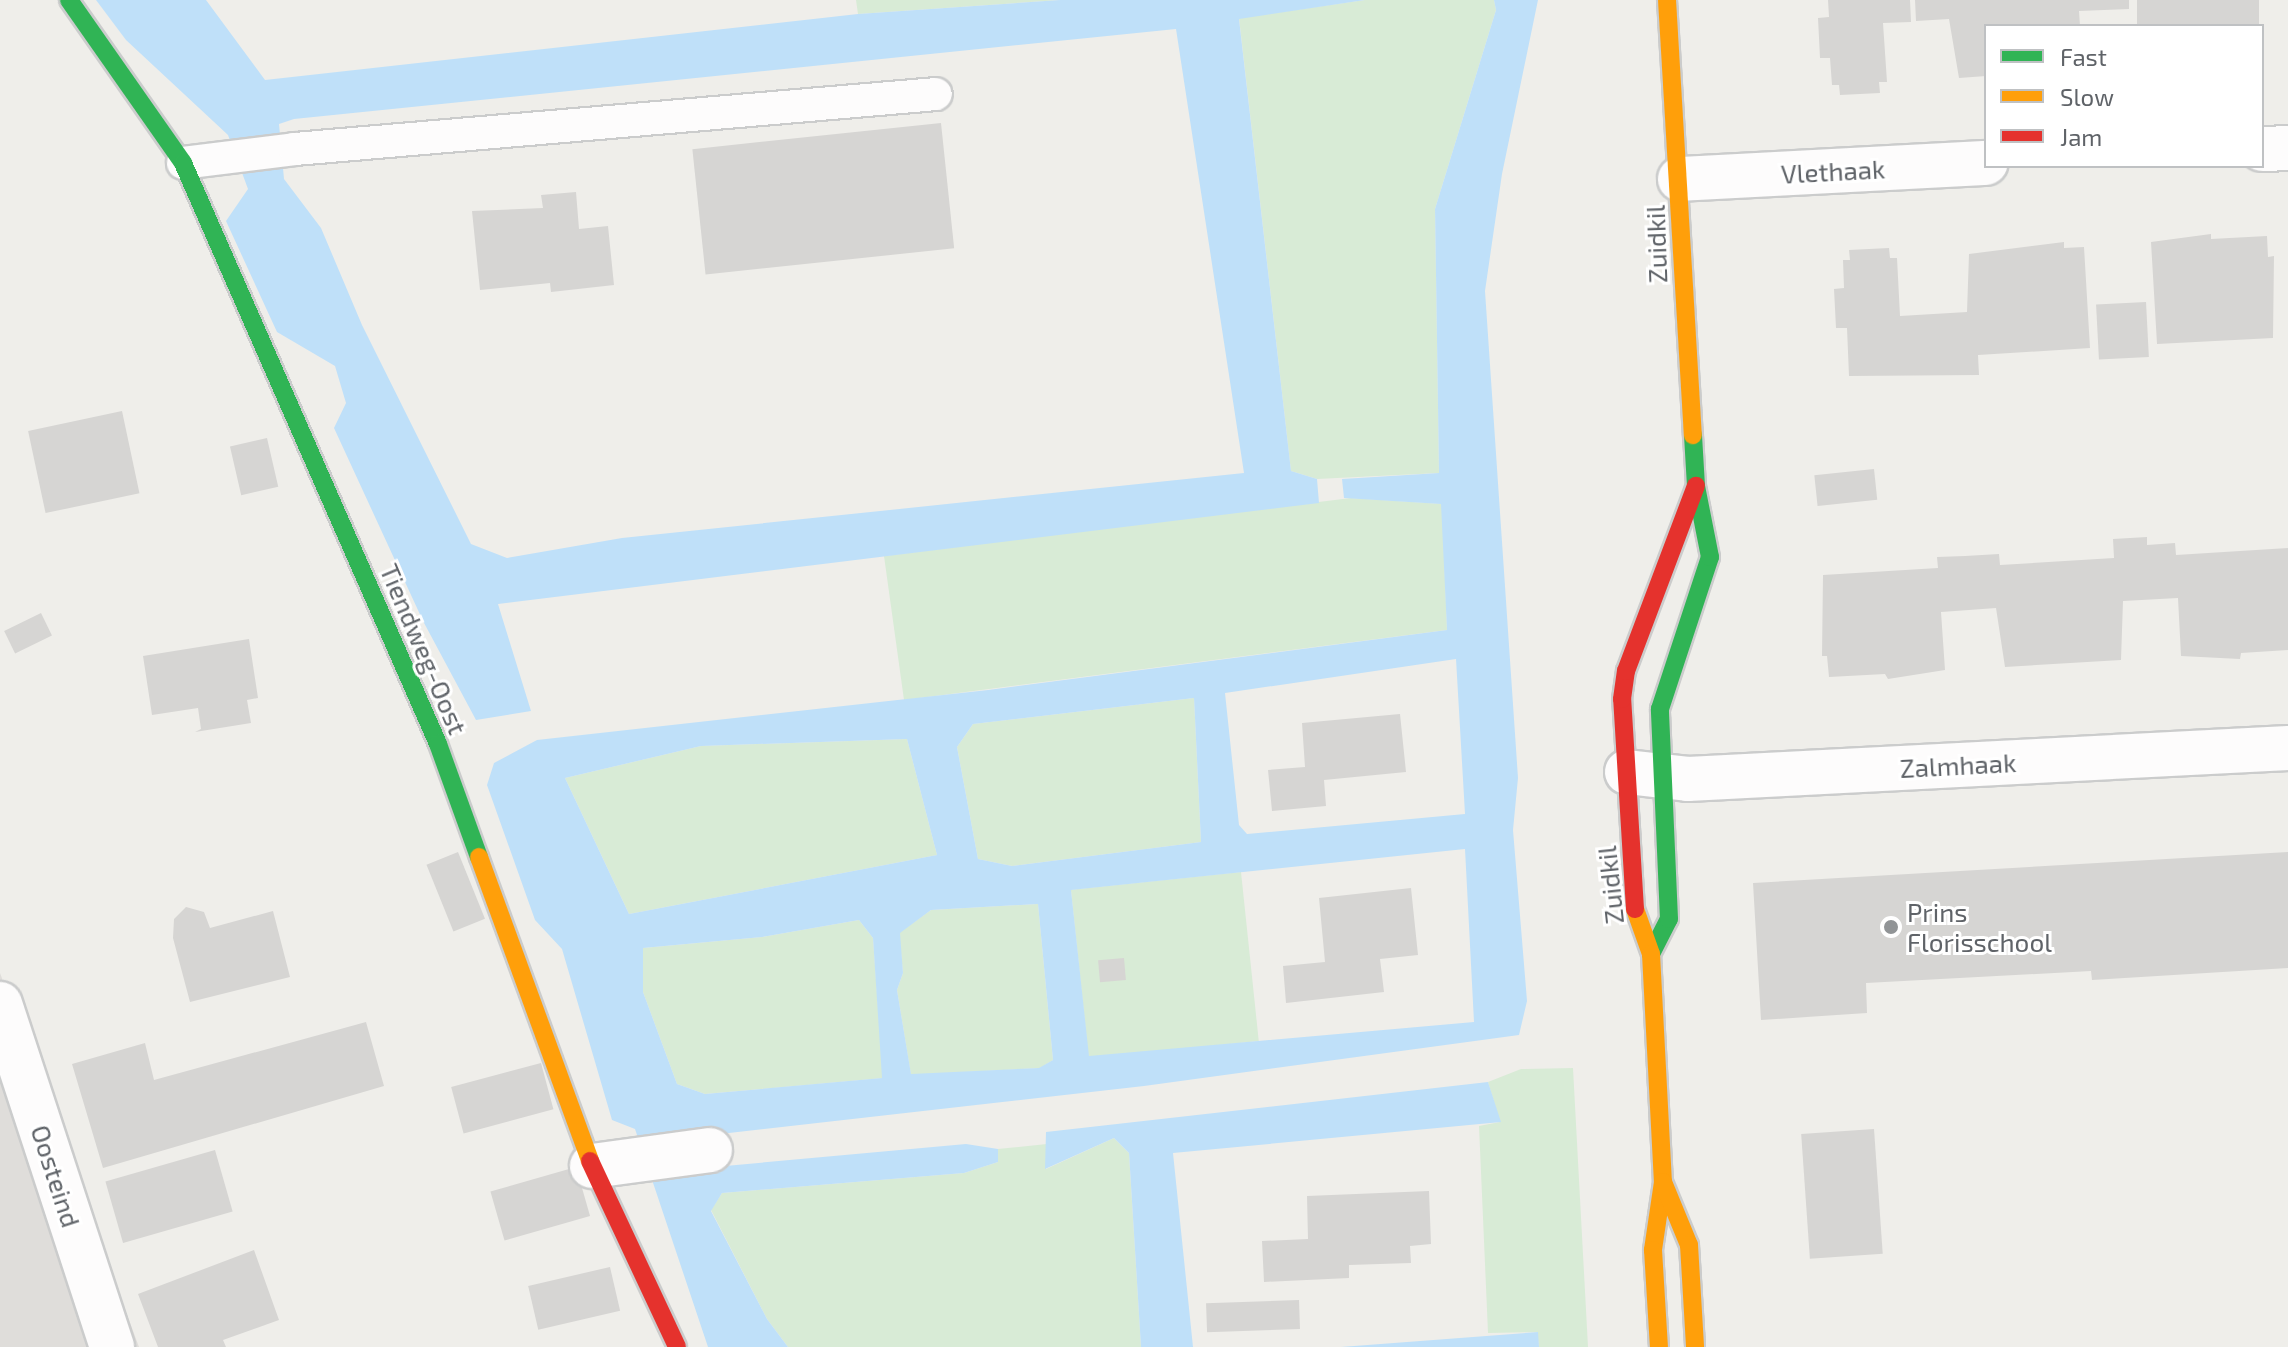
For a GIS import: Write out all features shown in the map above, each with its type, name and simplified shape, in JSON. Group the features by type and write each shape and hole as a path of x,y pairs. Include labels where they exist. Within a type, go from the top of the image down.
{"street":[{"name":"Tiendweg-Oost","path":"69,0 192,161 438,744 592,1166 677,1347"},
{"name":"Zuidkil","path":"1659,1347 1653,1250 1663,1182 1651,954 1635,917 1645,774 1660,709 1710,557 1696,486 1667,0"},
{"path":"2264,149 2288,148"},
{"name":"Vlethaak","path":"1680,179 1984,163"},
{"name":"Zuidkil","path":"1651,954 1669,919 1645,774 1622,699 1626,671 1696,486"},
{"name":"Zalmhaak","path":"1645,774 2288,748"},
{"name":"Oosteind","path":"0,1004 112,1347"},
{"path":"592,1166 710,1150"},
{"name":"Zuidkil","path":"1663,1182 1689,1245 1695,1347"}],"lane":[{"path":"192,161 295,149 936,94"}],"shaded area":[{"path":"0,973 139,1347 0,1347"}],"green space":[{"path":"856,0 1060,0 858,14"},
{"path":"1365,0 1494,0 1496,10 1435,209 1439,473 1317,479 1291,471 1239,18"},
{"path":"1351,498 1442,504 1447,630 904,700 884,556"},
{"path":"1194,698 1201,842 1012,866 978,859 957,747 973,724"},
{"path":"907,739 937,855 629,914 565,778 701,746"},
{"path":"1241,872 1259,1041 1089,1059 1071,890"},
{"path":"1038,904 1053,1060 1040,1068 911,1075 897,990 903,973 899,933 931,910"},
{"path":"859,920 873,938 883,1078 705,1094 677,1084 643,992 643,948 762,937"},
{"path":"1573,1068 1588,1347 1539,1347 1537,1332 1488,1333 1479,1126 1500,1122 1488,1082 1521,1069"},
{"path":"1114,1138 1129,1153 1141,1347 788,1347 767,1319 711,1210 722,1193 964,1173 998,1162 998,1149 1047,1144 1046,1169"}],"water":[{"path":"96,0 206,0 265,80 858,14 1060,0 1365,0 1239,19 1291,471 1317,479 1319,503 498,604 531,711 476,720 423,621 334,428 346,403 335,366 277,332 226,221 248,189 228,135 126,40","holes":["1176,29 1244,473 622,538 507,558 471,544 362,325 321,228 284,179 279,124 294,119"]},
{"path":"1494,0 1538,0 1502,174 1485,291 1518,778 1513,830 1527,1001 1519,1035 1144,1086 694,1137 692,1169 966,1144 998,1149 998,1162 964,1173 722,1193 711,1211 767,1319 788,1347 708,1347 635,1129 612,1120 562,949 535,920 487,785 494,763 537,740 988,690 1447,630 1441,504 1344,498 1342,479 1439,473 1435,209 1496,10","holes":["1456,659 1465,814 1247,834 1239,825 1225,693","1194,698 1201,842 1012,866 978,859 957,747 973,724","907,739 937,855 629,914 565,778 701,746","1465,849 1474,1022 1089,1056 1071,890","1038,904 1053,1060 1039,1068 911,1074 897,990 903,973 900,933 931,910","859,920 873,938 882,1078 705,1094 677,1084 643,992 643,948 762,937"]},
{"path":"1488,1082 1501,1122 1173,1153 1193,1347 1141,1347 1129,1153 1114,1138 1045,1169 1046,1132"},
{"path":"1538,1332 1539,1347 1341,1347"}],"building":[{"path":"1828,0 1910,0 1911,22 1883,23 1887,82 1879,82 1880,93 1840,95 1839,85 1832,85 1830,58 1820,58 1818,18 1829,17"},
{"path":"1915,0 2129,0 2129,9 2079,11 2080,24 1984,24 1984,76 1959,78 1949,19 1916,21"},
{"path":"2137,0 2259,0 2259,24 2137,24"},
{"path":"941,123 954,248 706,274 692,149"},
{"path":"576,192 579,229 608,226 614,285 551,292 550,283 480,290 472,211 543,208 541,195"},
{"path":"2211,234 2211,239 2267,236 2268,257 2274,256 2273,338 2157,344 2151,242"},
{"path":"2064,242 2064,248 2084,247 2090,348 1978,355 1979,375 1849,376 1847,328 1836,328 1834,289 1844,288 1843,260 1850,260 1849,250 1889,248 1890,258 1897,258 1900,316 1967,312 1969,254"},
{"path":"2146,302 2149,357 2099,360 2096,305"},
{"path":"122,411 139,493 46,513 28,431"},
{"path":"267,438 278,487 241,495 230,447"},
{"path":"1874,469 1877,500 1818,506 1814,475"},
{"path":"2147,537 2147,545 2175,543 2176,555 2288,548 2288,650 2241,653 2240,659 2181,656 2178,598 2123,601 2121,660 2005,667 1996,608 1941,612 1945,670 1888,679 1885,674 1829,677 1827,656 1822,656 1823,575 1938,568 1937,557 1999,554 2000,565 2114,558 2113,539"},
{"path":"41,613 52,635 15,653 4,631"},
{"path":"249,639 258,698 247,700 251,723 195,732 201,729 198,708 152,715 143,656"},
{"path":"1400,714 1406,772 1324,780 1326,806 1272,811 1268,770 1305,767 1302,723"},
{"path":"458,852 485,919 453,931 426,865"},
{"path":"2288,852 2288,968 2092,980 2091,971 1866,983 1867,1013 1761,1020 1753,883"},
{"path":"1411,888 1418,955 1380,959 1384,992 1286,1003 1283,966 1325,962 1319,898"},
{"path":"186,907 204,912 210,928 273,911 290,977 190,1002 173,938 174,919"},
{"path":"1124,958 1126,980 1100,982 1098,960"},
{"path":"366,1022 384,1086 103,1168 72,1064 145,1043 154,1080"},
{"path":"541,1063 553,1109 464,1133 451,1087"},
{"path":"1874,1129 1883,1254 1810,1259 1801,1134"},
{"path":"215,1150 233,1212 123,1243 105,1181"},
{"path":"576,1167 590,1216 505,1241 490,1192"},
{"path":"1429,1191 1431,1244 1410,1246 1411,1263 1349,1265 1349,1278 1264,1282 1262,1241 1308,1239 1307,1196"},
{"path":"254,1250 279,1320 223,1340 226,1347 158,1347 138,1294"},
{"path":"610,1267 620,1311 538,1330 528,1286"},
{"path":"1299,1300 1300,1329 1207,1332 1206,1303"}],"traffic: fast":[{"path":"69,0 183,163 438,744 479,857"},
{"path":"1651,954 1669,919 1660,709 1710,557 1696,486 1693,435"}],"traffic: slow":[{"path":"1667,0 1693,435"},
{"path":"479,857 590,1161"},
{"path":"1635,909 1651,954 1663,1182 1653,1250 1659,1347"},
{"path":"1663,1182 1689,1245 1695,1347"}],"traffic: jam":[{"path":"1635,909 1622,699 1626,671 1696,486"},
{"path":"590,1161 677,1347"}],"place":[{"name":"Prins Florisschool","path":"1891,927"}]}
